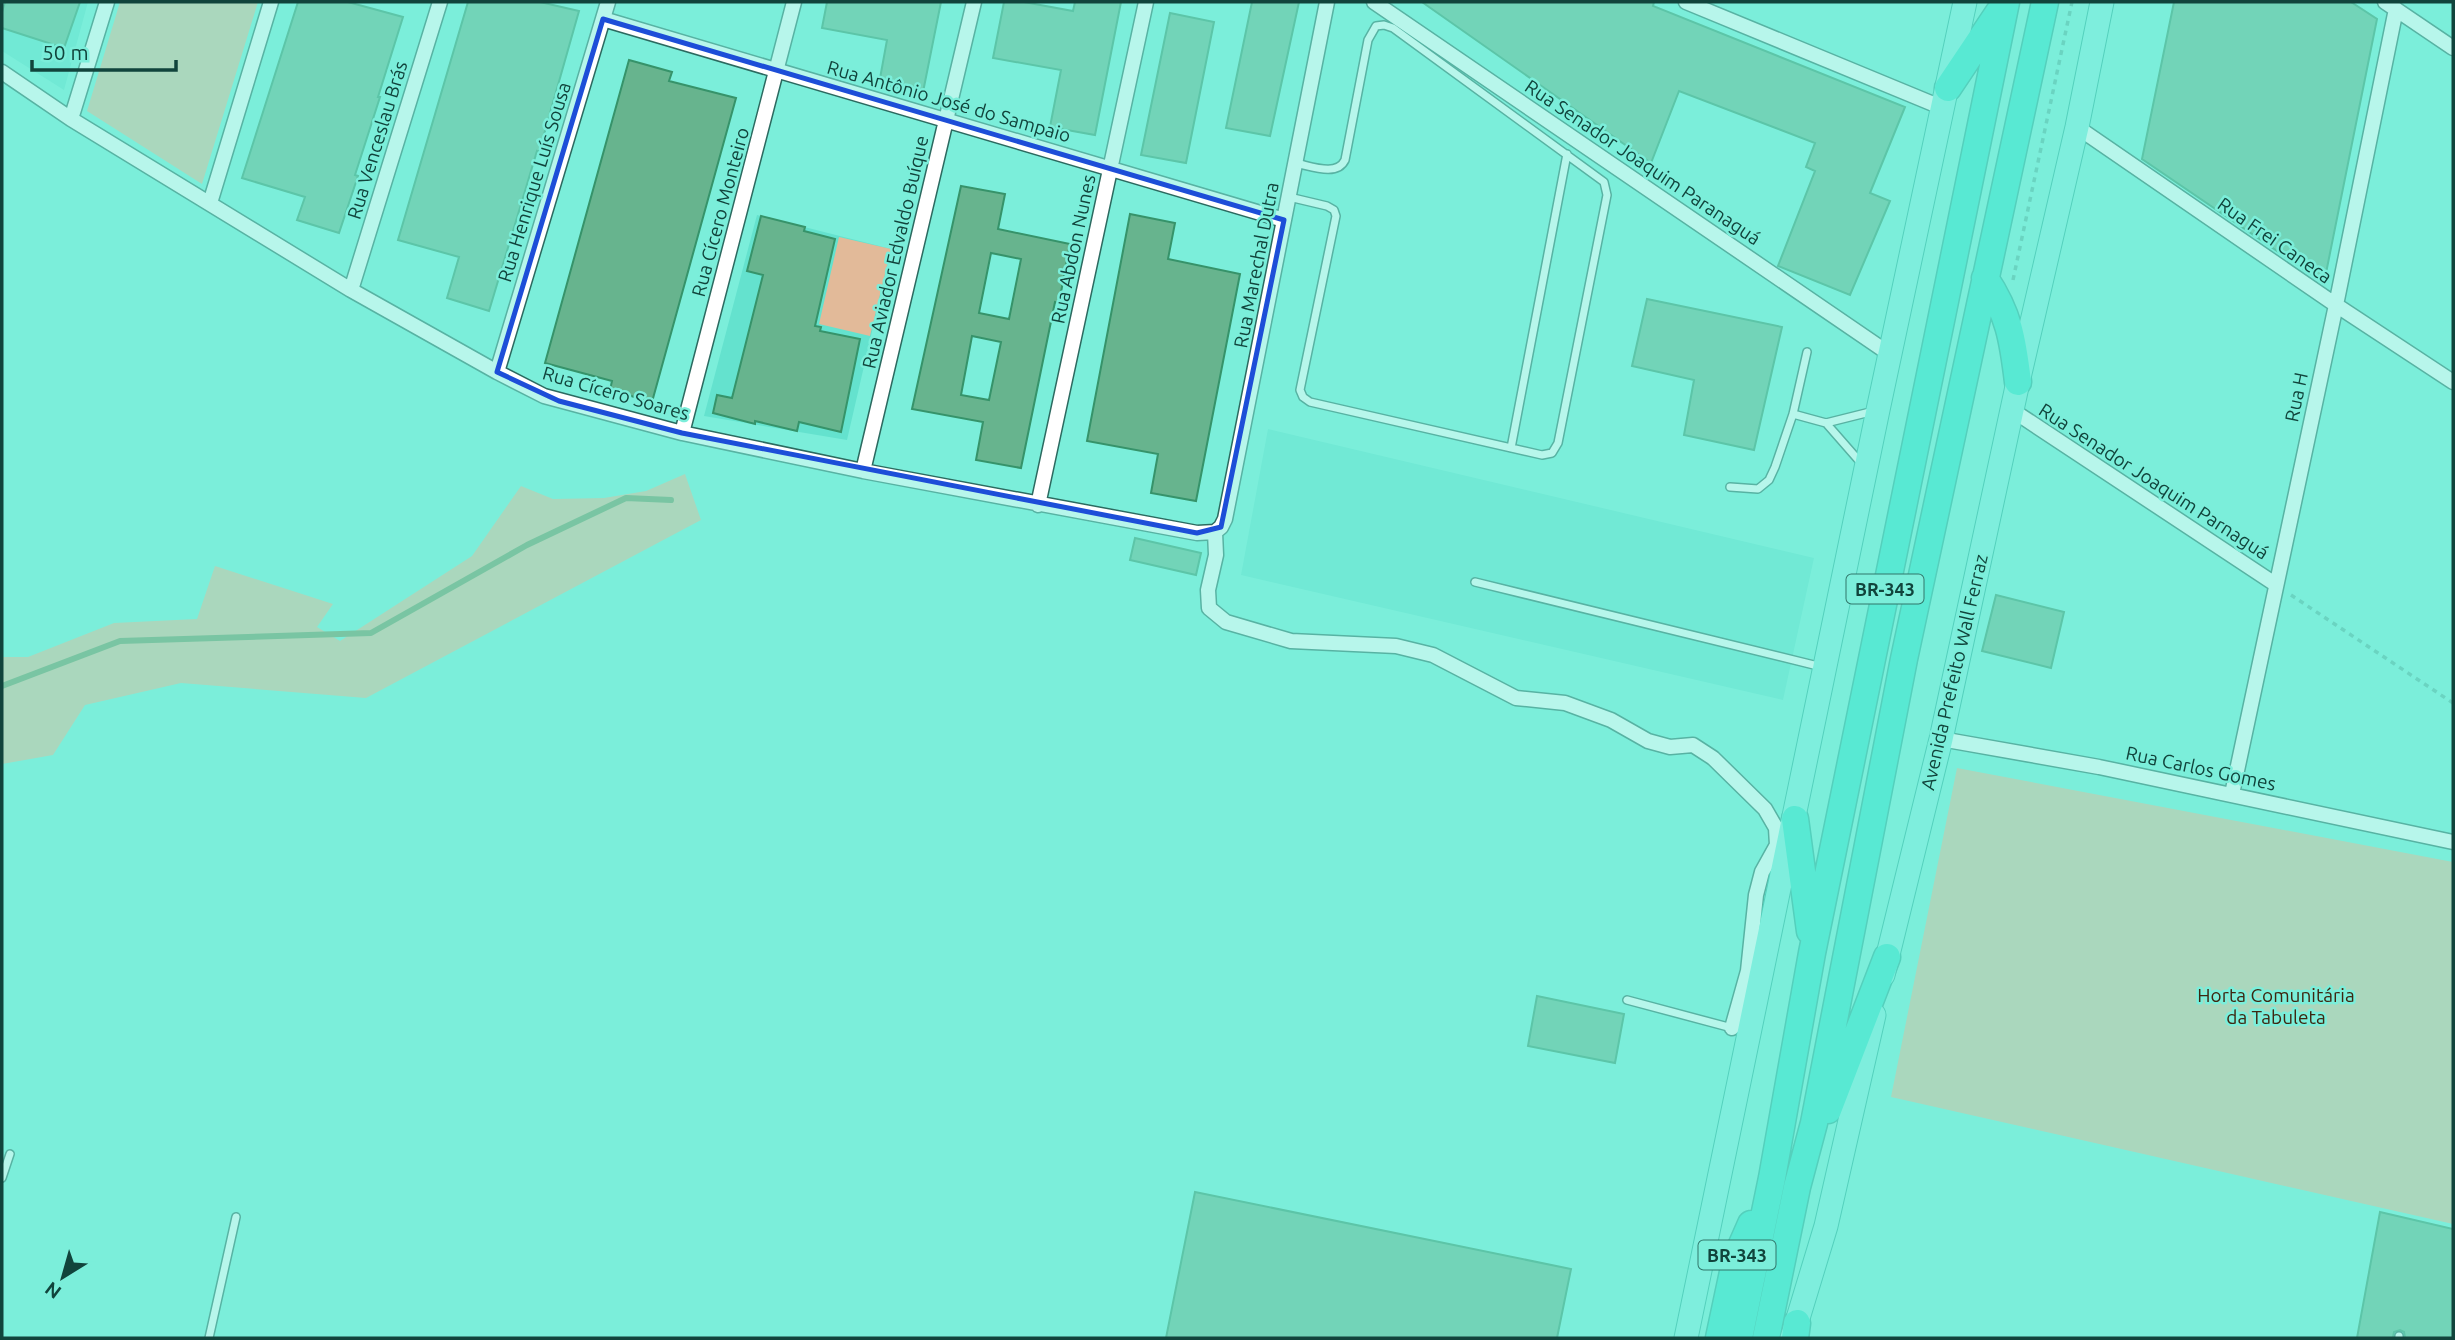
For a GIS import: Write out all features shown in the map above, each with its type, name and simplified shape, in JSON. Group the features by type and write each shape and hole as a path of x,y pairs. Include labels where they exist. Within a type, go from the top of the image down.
{"highway":[{"path":"1946,98 2006,2"},
{"name":"BR-343","path":"1719,1338 1736,1258 1772,1178 1812,953 2006,2"},
{"path":"1766,1338 1797,1186 1814,1123 1904,659 2045,2"},
{"path":"1985,278 2006,313 2018,382"},
{"path":"1795,819 1812,953"},
{"path":"1797,1186 1887,957"},
{"path":"1739,1338 1772,1178"}],"main road":[{"path":"1686,1338 1741,1031 1782,847 1795,819 1965,2"},
{"name":"Avenida Prefeito Wall Ferraz","path":"1795,1333 1826,1226 1887,957 1941,739 2018,382 2077,127 2102,2"}],"street":[{"path":"71,119 107,2"},
{"path":"210,204 271,2"},
{"name":"Rua Venceslau Brás","path":"351,290 440,2"},
{"name":"Rua Henrique Luís Sousa","path":"497,372 608,2"},
{"name":"Rua Cícero Monteiro","path":"682,433 794,2"},
{"name":"Rua Aviador Edvaldo Buíque","path":"863,471 974,2"},
{"name":"Rua Abdon Nunes","path":"1038,505 1146,2"},
{"name":"Rua Marechal Dutra","path":"1215,532 1225,519 1327,2"},
{"name":"Rua Senador Joaquim Paranaguá","path":"1374,2 1891,355"},
{"path":"1686,2 1946,98"},
{"path":"2390,5 2453,48"},
{"name":"Rua H","path":"2232,794 2336,305 2390,5"},
{"name":"Rua Antônio José do Sampaio","path":"603,19 1284,220"},
{"name":"Rua Cícero Soares","path":"2,72 71,119 351,290 532,391 559,401 682,433 863,471 1197,533 1215,532"},
{"name":"Rua Frei Caneca","path":"2077,127 2453,382"},
{"name":"Rua Senador Joaquim Parnaguá","path":"2012,410 2275,584"},
{"path":"1215,532 1216,555 1208,590 1209,608 1226,622 1291,641 1396,646 1433,655 1516,698 1565,703 1611,720 1648,741 1670,747 1693,745 1713,758 1765,809 1776,828 1782,847"},
{"name":"Rua Carlos Gomes","path":"1941,739 2232,794 2453,842"}],"lane":[{"path":"1289,197 1334,209 1336,216 1300,390 1303,397 1310,402 1542,456 1552,453 1558,443 1607,195 1604,182 1404,36 1384,25 1376,26 1368,40 1342,167 1335,170 1295,163"},
{"path":"1511,448 1567,154"},
{"path":"1730,487 1758,489 1769,480 1793,414 1808,352"},
{"path":"1793,414 1826,423 1878,410"},
{"path":"1826,423 1866,469"},
{"path":"1475,582 1826,668"},
{"path":"1627,1000 1741,1031"},
{"path":"2,1178 10,1153"},
{"path":"209,1338 236,1217"}],"path":[{"path":"2006,313 2072,2"},
{"path":"2275,584 2453,703"}],"highlighted area":[{"path":"603,19 1284,220 1221,527 1197,533 682,433 559,401 497,372"}],"shaded area":[{"path":"2,2 88,2 64,90 2,51"},
{"path":"757,215 891,249 847,440 704,416"},
{"path":"1268,429 1814,558 1783,700 1241,575"}],"green space":[{"path":"120,2 258,2 202,184 87,111"},
{"path":"839,237 891,249 870,336 819,324"},
{"path":"685,474 701,520 366,698 181,683 85,705 53,755 2,764 2,657 28,657 114,623 197,619 215,566 333,604 317,627 340,641 472,556 521,486 553,499 604,498 646,491"},
{"name":"Horta Comunitária da Tabuleta","path":"1957,768 2453,862 2453,1224 1891,1097"}],"building":[{"path":"5,2 80,2 64,48 2,28"},
{"path":"298,2 348,2 403,17 339,233 297,220 305,197 242,178"},
{"path":"468,2 540,2 579,11 539,152 537,151 489,311 447,298 459,257 398,240"},
{"path":"827,2 941,2 923,92 879,84 887,40 822,28"},
{"path":"1004,2 1024,2 1073,11 1075,2 1121,2 1095,135 1050,127 1061,70 993,58"},
{"path":"1252,2 1299,2 1270,136 1226,128"},
{"path":"1422,2 1654,2 1653,6 1905,107 1870,193 1890,201 1850,295 1778,266 1815,171 1806,167 1815,143 1679,91 1651,163"},
{"path":"2174,2 2351,2 2377,19 2324,283 2142,159"},
{"path":"1170,13 1214,22 1186,163 1141,155"},
{"path":"629,60 672,72 669,81 736,98 652,402 610,390 612,381 545,363"},
{"path":"961,186 1005,194 998,229 1070,244 1059,303 1055,302 1021,468 976,460 983,422 912,409","holes":["991,253 1021,259 1009,319 979,313","972,336 1001,342 989,400 961,395"]},
{"path":"1130,214 1175,223 1168,259 1240,274 1196,501 1151,493 1158,454 1087,441"},
{"path":"761,216 805,227 804,231 835,239 815,326 821,327 820,331 860,339 841,432 799,422 797,431 713,413 717,395 732,398 763,275 747,271"},
{"path":"1647,299 1782,327 1754,450 1684,435 1694,380 1632,366"},
{"path":"1135,538 1201,553 1196,575 1130,560"},
{"path":"1996,595 2064,612 2051,668 1982,651"},
{"path":"1537,996 1624,1014 1615,1063 1528,1046"},
{"path":"1195,1192 1571,1269 1557,1338 1166,1338"},
{"path":"2380,1212 2453,1229 2453,1338 2405,1338 2404,1332 2400,1330 2394,1332 2393,1338 2357,1338"}],"waterway":[{"path":"2,686 120,641 371,633 527,545 626,498 671,500"}]}
